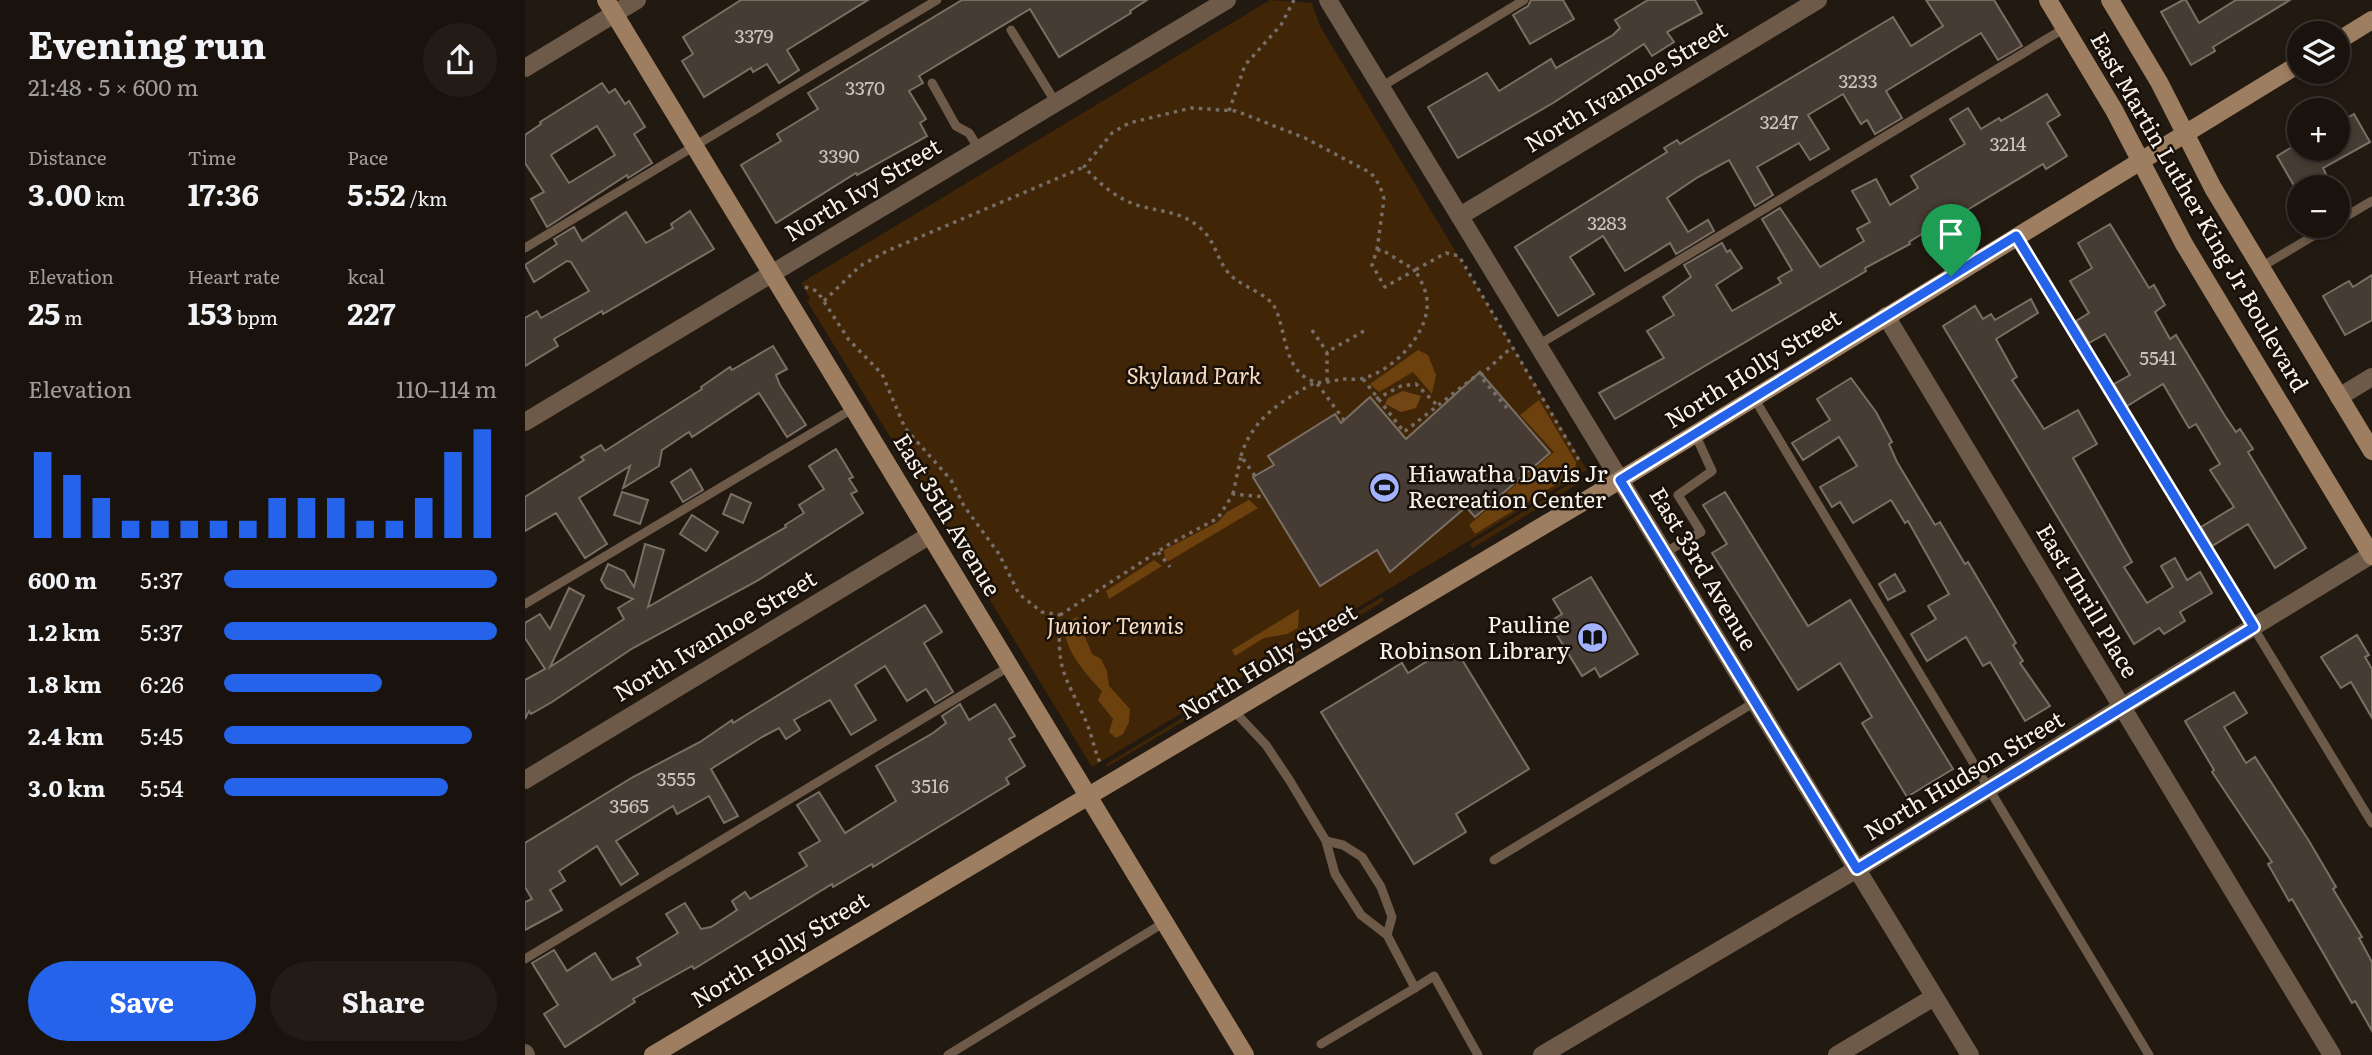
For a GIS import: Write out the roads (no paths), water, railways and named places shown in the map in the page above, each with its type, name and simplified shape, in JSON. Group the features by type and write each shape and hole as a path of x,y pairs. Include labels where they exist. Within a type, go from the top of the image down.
{"street":[{"path":"525,68 611,7 637,0"},
{"name":"North Ivy Street","path":"525,422 1227,0"},
{"name":"East 33rd Avenue","path":"1328,0 1970,1055"},
{"name":"North Ivanhoe Street","path":"1459,216 1818,0"},
{"name":"East Martin Luther King Jr Boulevard","path":"2048,0 2115,110 2184,244 2372,556"},
{"name":"East Martin Luther King Jr Boulevard","path":"2110,0 2159,82 2213,188 2372,451"},
{"name":"East 35th Avenue","path":"611,7 1245,1055"},
{"path":"2350,34 2372,20"},
{"name":"North Holly Street","path":"653,1055 1620,480 2287,71"},
{"name":"East Thrill Place","path":"1886,317 2332,1055"},
{"path":"2339,397 2372,377"},
{"name":"North Ivanhoe Street","path":"525,780 930,535"},
{"name":"North Hudson Street","path":"1542,1055 1857,869 2372,556"},
{"path":"1837,1055 1934,997"}],"lane":[{"path":"525,248 937,0"},
{"path":"1381,87 1524,0"},
{"path":"1538,345 2065,28"},
{"path":"1011,30 1056,103"},
{"path":"932,83 956,125 969,133 979,149"},
{"path":"2350,214 2372,201"},
{"path":"2016,236 2372,823"},
{"path":"2261,267 2310,238"},
{"path":"1753,398 2149,1055"},
{"path":"525,604 854,408"},
{"path":"1664,553 1701,532 1678,495 1712,471 1695,434"},
{"path":"525,958 1010,666"},
{"path":"1494,860 1755,702"},
{"path":"1234,711 1266,745 1326,841 1335,874 1360,915 1387,935 1415,988"},
{"path":"1326,841 1343,845 1362,857 1381,887 1392,917 1387,935"},
{"path":"947,1055 1165,922"},
{"path":"1321,1044 1434,976 1478,1055"}],"place":[{"name":"Hiawatha Davis Jr Recreation Center","path":"1385,487"},
{"name":"Pauline Robinson Library","path":"1593,638"}],"park label":[{"name":"Skyland Park","path":"1194,376"},
{"name":"Junior Tennis","path":"1115,626"}]}
